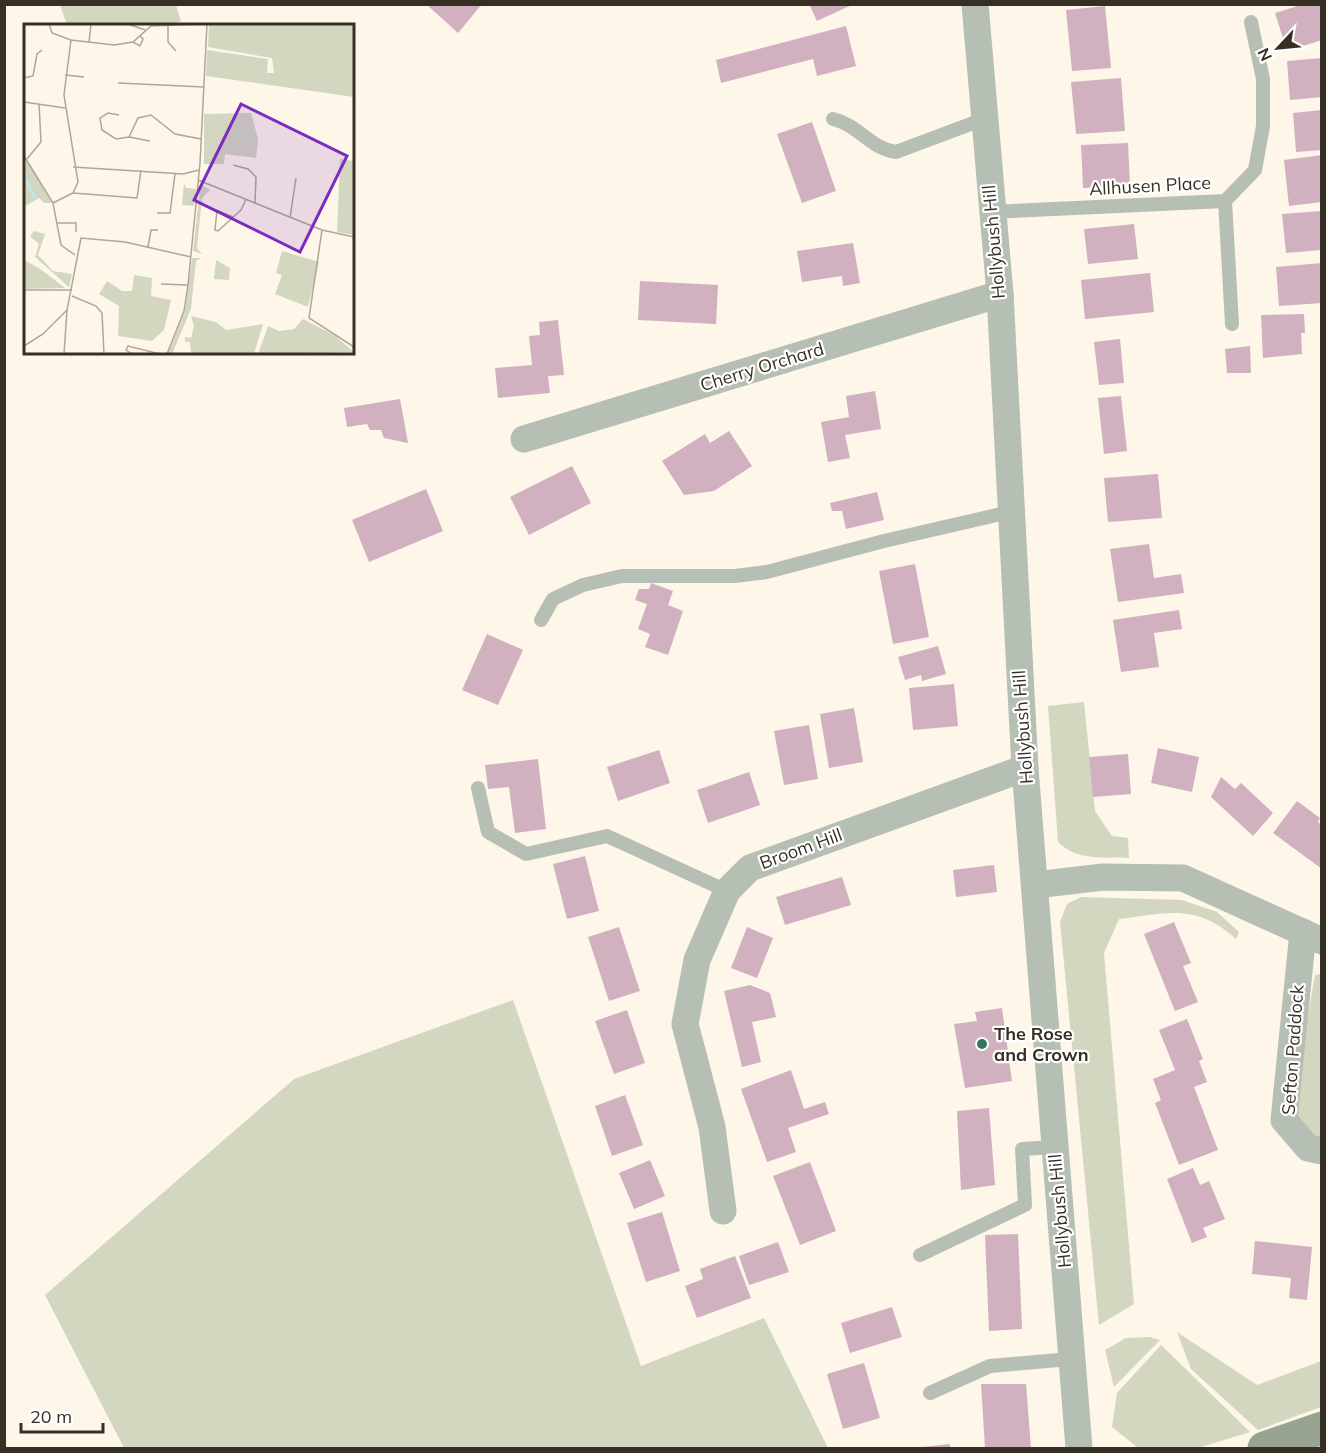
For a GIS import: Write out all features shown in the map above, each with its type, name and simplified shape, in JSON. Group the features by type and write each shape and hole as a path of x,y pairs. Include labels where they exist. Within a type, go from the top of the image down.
{"main road":[{"path":"1264,1449 1322,1428"}],"street":[{"name":"Hollybush Hill","path":"975,4 991,212 1000,294 1025,768 1070,1359 1079,1449"},
{"name":"Cherry Orchard","path":"524,439 1000,294"},
{"name":"Broom Hill","path":"723,1211 712,1127 685,1024 697,960 727,891 750,868 1025,768"},
{"name":"Sefton Paddock","path":"1035,885 1103,877 1183,878 1312,937 1284,1120 1308,1148 1322,1151"}],"lane":[{"name":"Allhusen Place","path":"991,212 1225,201 1255,170 1263,126 1263,80 1251,22"},
{"path":"833,119 854,128 882,150 896,152 984,118"},
{"path":"1225,201 1232,324"},
{"path":"541,620 553,599 583,585 612,579 735,576 767,572 885,541 1010,512"},
{"path":"478,788 488,832 526,854 607,836 727,891"},
{"path":"920,1255 1025,1205 1022,1149 1054,1147"},
{"path":"930,1393 990,1366 1070,1359"}],"green space":[{"path":"60,5 176,5 181,21 170,24 67,24"},
{"path":"1084,702 1095,811 1112,836 1128,838 1129,858 1082,855 1065,848 1058,842 1048,706"},
{"path":"1081,897 1182,900 1217,912 1239,932 1236,939 1208,920 1181,913 1119,919 1104,953 1134,1304 1099,1325 1060,922 1067,904"},
{"path":"1321,974 1321,1144 1291,1111 1315,975"},
{"path":"513,1000 641,1366 764,1318 828,1448 124,1448 45,1295 294,1079"},
{"path":"1177,1332 1257,1385 1321,1361 1321,1407 1258,1430 1191,1369"},
{"path":"1150,1337 1160,1340 1114,1387 1105,1350 1126,1338"},
{"path":"1161,1345 1250,1432 1198,1448 1138,1448 1112,1427 1117,1393"}],"building":[{"path":"426,4 482,4 458,33"},
{"path":"809,4 854,4 817,21"},
{"path":"1301,5 1322,5 1322,40 1287,51 1275,13"},
{"path":"1105,6 1111,68 1072,71 1066,10"},
{"path":"846,26 856,66 817,76 813,59 721,83 716,60"},
{"path":"1322,58 1322,97 1290,100 1287,61"},
{"path":"1121,78 1125,131 1076,134 1071,82"},
{"path":"1322,110 1322,150 1296,152 1293,113"},
{"path":"812,122 836,191 802,203 777,134"},
{"path":"1128,143 1130,186 1083,188 1081,145"},
{"path":"1322,155 1322,202 1289,206 1284,160"},
{"path":"1322,211 1322,250 1286,253 1282,214"},
{"path":"1134,224 1138,259 1088,264 1084,229"},
{"path":"853,243 860,283 843,286 842,276 802,282 797,251"},
{"path":"1322,263 1322,303 1279,306 1276,267"},
{"path":"1150,273 1154,312 1085,319 1081,280"},
{"path":"640,281 718,285 716,324 638,320"},
{"path":"1304,314 1305,333 1301,333 1302,354 1263,358 1261,315"},
{"path":"558,320 564,375 548,376 550,393 498,398 495,368 532,365 529,336 540,335 539,322"},
{"path":"1120,339 1124,383 1099,385 1094,342"},
{"path":"1250,346 1251,373 1227,373 1225,349"},
{"path":"875,391 881,429 845,435 850,458 828,462 821,422 849,417 846,396"},
{"path":"1121,396 1127,451 1104,454 1098,398"},
{"path":"400,399 408,443 384,438 381,430 370,430 367,424 347,427 344,408"},
{"path":"729,431 752,466 714,491 684,495 662,461 705,434 710,443"},
{"path":"572,466 591,503 529,535 510,497"},
{"path":"1158,474 1162,518 1108,522 1104,478"},
{"path":"426,489 443,531 369,562 352,520"},
{"path":"877,492 884,520 846,529 842,511 832,511 830,503"},
{"path":"1149,544 1154,578 1181,574 1184,593 1118,602 1110,549"},
{"path":"915,564 929,637 893,644 879,571"},
{"path":"651,583 673,591 668,605 683,611 668,655 645,647 650,634 638,629 647,604 635,600 639,589 649,589"},
{"path":"1179,610 1182,629 1154,633 1159,667 1121,672 1113,620"},
{"path":"487,634 523,650 498,705 462,690"},
{"path":"938,646 946,674 922,681 921,675 905,680 898,657"},
{"path":"954,684 958,726 913,730 909,688"},
{"path":"854,708 863,762 829,768 820,714"},
{"path":"809,725 818,779 784,785 774,731"},
{"path":"1158,748 1199,757 1192,792 1151,783"},
{"path":"659,750 670,783 618,801 607,767"},
{"path":"1128,754 1131,794 1093,797 1089,757"},
{"path":"538,759 546,829 515,833 509,787 488,789 485,765"},
{"path":"749,772 760,805 708,823 697,790"},
{"path":"1221,777 1235,789 1241,783 1273,813 1253,836 1211,797"},
{"path":"1297,801 1320,818 1318,822 1322,825 1322,869 1273,833"},
{"path":"585,856 599,911 567,919 553,864"},
{"path":"994,865 997,892 956,897 953,870"},
{"path":"842,877 851,905 785,925 776,897"},
{"path":"1174,922 1191,963 1183,966 1198,1002 1175,1011 1144,934"},
{"path":"619,927 640,991 609,1001 588,937"},
{"path":"747,927 773,938 757,978 731,968"},
{"path":"750,985 770,993 776,1017 752,1022 761,1062 742,1067 724,991"},
{"name":"The Rose and Crown","path":"1002,1008 1012,1081 965,1088 954,1024 977,1021 975,1012"},
{"path":"627,1010 645,1063 614,1074 595,1021"},
{"path":"1187,1019 1203,1059 1199,1061 1207,1082 1194,1087 1218,1150 1179,1165 1155,1103 1161,1100 1153,1079 1175,1070 1159,1030"},
{"path":"791,1070 804,1109 825,1102 829,1114 788,1128 796,1152 767,1162 741,1089"},
{"path":"625,1095 643,1145 612,1156 595,1106"},
{"path":"989,1108 995,1185 961,1190 957,1111"},
{"path":"650,1160 665,1196 634,1209 619,1173"},
{"path":"810,1162 836,1231 800,1245 773,1176"},
{"path":"1193,1168 1200,1185 1209,1181 1225,1219 1203,1228 1207,1237 1192,1243 1167,1179"},
{"path":"662,1212 680,1271 646,1282 627,1223"},
{"path":"1018,1234 1022,1329 989,1331 985,1235"},
{"path":"1255,1241 1312,1247 1307,1300 1289,1298 1291,1278 1252,1274"},
{"path":"778,1242 789,1272 749,1285 739,1256"},
{"path":"735,1256 751,1298 697,1318 685,1286 703,1279 700,1269"},
{"path":"892,1307 902,1337 850,1353 841,1323"},
{"path":"864,1363 880,1418 843,1429 827,1374"},
{"path":"981,1384 1026,1384 1031,1448 985,1448"},
{"path":"950,1444 950,1448 923,1448 923,1447"}],"place":[{"name":"The Rose and Crown","path":"982,1044"}]}
